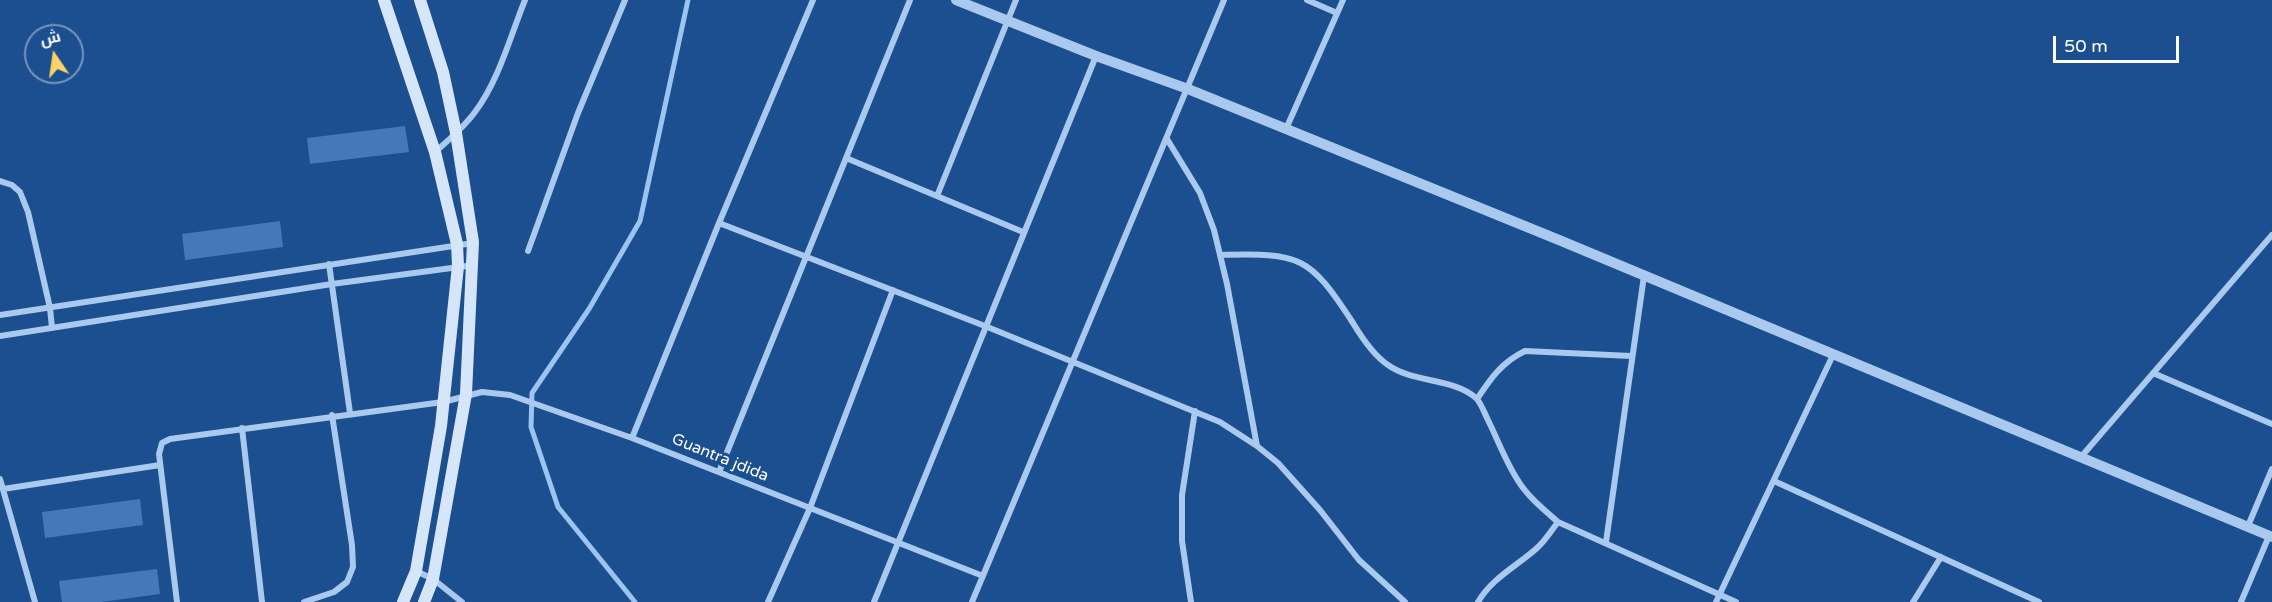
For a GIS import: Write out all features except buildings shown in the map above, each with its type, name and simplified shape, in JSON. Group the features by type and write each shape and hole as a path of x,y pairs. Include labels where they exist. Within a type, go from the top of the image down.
{"main road":[{"path":"384,0 435,152 457,244 458,266 443,402 416,571 403,602"},
{"path":"420,0 443,72 456,133 473,242 474,265 466,394 433,579 424,602"}],"street":[{"path":"435,152 475,112 486,94 525,0"},
{"path":"528,251 578,113 625,0"},
{"path":"632,438 813,0"},
{"path":"719,472 910,0"},
{"path":"956,0 1096,56 1188,89 2271,536 2241,602"},
{"path":"937,196 1016,0"},
{"path":"972,602 1224,0"},
{"path":"1307,0 1337,13"},
{"path":"1286,129 1343,0"},
{"path":"874,602 1096,56"},
{"path":"1167,139 1200,193 1214,230 1257,446"},
{"path":"846,158 1023,232"},
{"path":"0,181 12,185 20,192 28,212 50,308 52,328"},
{"path":"719,223 985,326 1220,422 1278,463 1320,510 1359,560 1405,602"},
{"path":"2080,457 2272,235"},
{"path":"0,315 473,242"},
{"path":"1220,255 1265,254 1288,257 1311,268 1329,287 1360,334 1386,364 1399,372 1462,389 1477,399 1517,480 1558,522 1736,602"},
{"path":"329,264 350,413"},
{"path":"0,336 332,284 474,265"},
{"path":"1606,542 1644,276"},
{"path":"768,602 810,508 892,290"},
{"path":"1477,399 1496,370 1512,357 1525,351 1631,356"},
{"path":"1716,602 1833,355"},
{"path":"2153,373 2272,424"},
{"name":"Guantra jdida","path":"160,465 160,448 162,443 170,439 443,402 466,394 482,392 510,394 632,438 983,576"},
{"path":"1191,602 1182,542 1182,495 1195,411"},
{"path":"304,602 334,592 347,582 353,567 352,545 332,416"},
{"path":"242,428 262,602"},
{"path":"3,489 160,465 177,602"},
{"path":"2248,526 2272,469"},
{"path":"0,479 35,602"},
{"path":"1774,481 2039,602"},
{"path":"1478,602 1483,592 1500,576 1540,546 1558,522"},
{"path":"1913,602 1941,557"},
{"path":"416,571 433,579 462,602"}],"waterway":[{"path":"635,602 558,507 531,427 532,393 589,309 640,221 688,0"}]}
